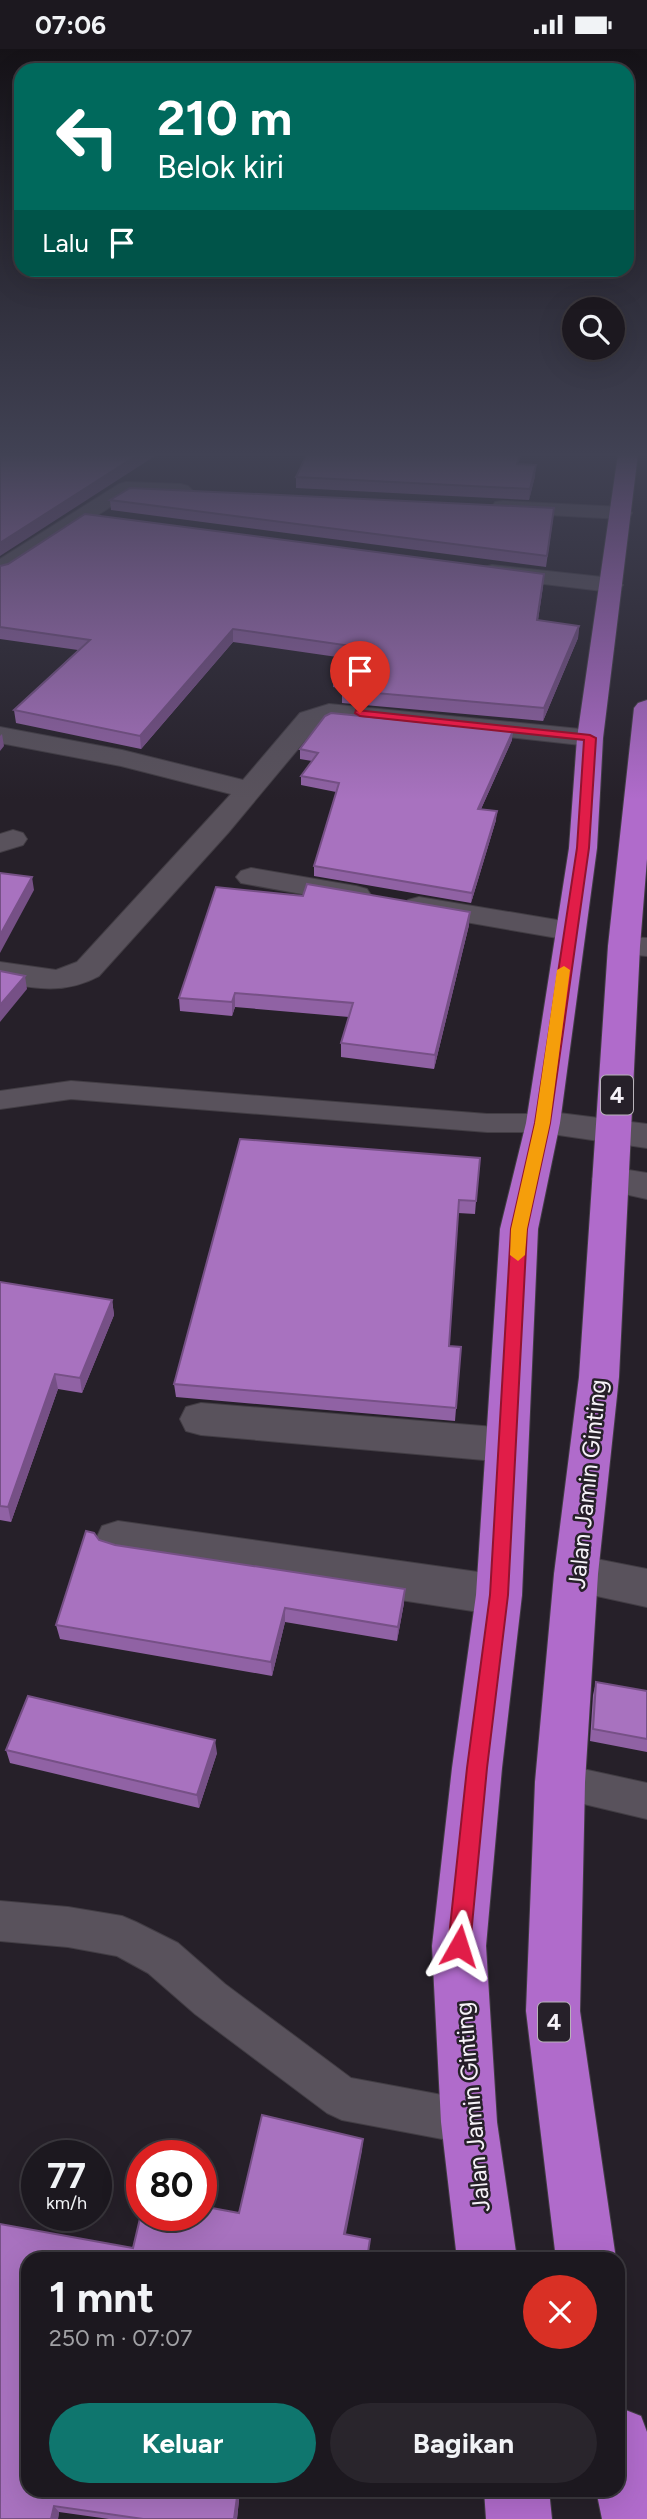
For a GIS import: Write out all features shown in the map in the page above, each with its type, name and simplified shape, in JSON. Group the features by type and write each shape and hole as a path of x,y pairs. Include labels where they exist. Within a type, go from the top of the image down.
{"highway":[{"name":"Jalan Jamin Ginting","path":"486,2252 470,2122 459,1946 477,1768 499,1595 519,1229 543,1123 583,848 590,738 613,569"},
{"name":"Jalan Jamin Ginting","path":"585,2252 553,2011 560,1782 576,1574 599,1377 628,1183 647,711"},
{"path":"625,2472 635,2519"},
{"path":"517,2497 519,2519"}],"street":[{"path":"474,570 611,585"},
{"path":"0,972 52,981 73,979 88,969 218,827 309,719 329,712 360,713 590,738"},
{"path":"0,735 122,758 249,790"},
{"path":"251,877 569,932"},
{"path":"543,1123 631,1134"},
{"path":"201,1419 507,1445"},
{"path":"118,1539 499,1595"},
{"path":"576,1574 647,1588"}],"lane":[{"path":"0,1100 71,1090 487,1123 543,1123"},
{"path":"560,1782 647,1801"},
{"path":"0,1921 68,1927 122,1936 163,1958 210,1999 342,2098 470,2122"}],"building":[{"path":"0,569 508,569 544,574 537,620 579,626 544,708 342,690 352,677 333,675 351,646 233,629 140,736 14,710 90,640 0,627"},
{"path":"331,713 513,731 478,809 497,811 472,893 314,866 339,783 301,776 318,753 300,749 325,716"},
{"path":"0,873 32,877 0,935"},
{"path":"307,884 470,912 435,1055 341,1043 353,1003 235,993 232,1002 179,998 216,887 303,896"},
{"path":"0,971 25,976 0,1005"},
{"path":"240,1139 480,1158 476,1201 459,1200 449,1346 461,1347 456,1408 174,1384"},
{"path":"0,1282 112,1300 80,1378 55,1374 8,1507 0,1506"},
{"path":"86,1531 94,1533 99,1540 115,1545 405,1589 398,1627 285,1608 271,1662 56,1625"},
{"path":"596,1682 647,1691 647,1739 593,1729"},
{"path":"28,1696 215,1740 197,1795 6,1750"},
{"path":"262,2115 363,2139 344,2234 370,2239 368,2252 21,2252 21,2497 237,2497 234,2519 143,2519 54,2506 51,2519 0,2519 0,2224 21,2228 21,2231 39,2231 133,2248 137,2231 217,2231 217,2209 239,2213"}],"slow traffic":[{"path":"518,1255 519,1229 543,1123 564,970"}],"route":[{"path":"360,713 590,738 583,848 543,1123 519,1229 499,1595 477,1768 459,1946"}]}
